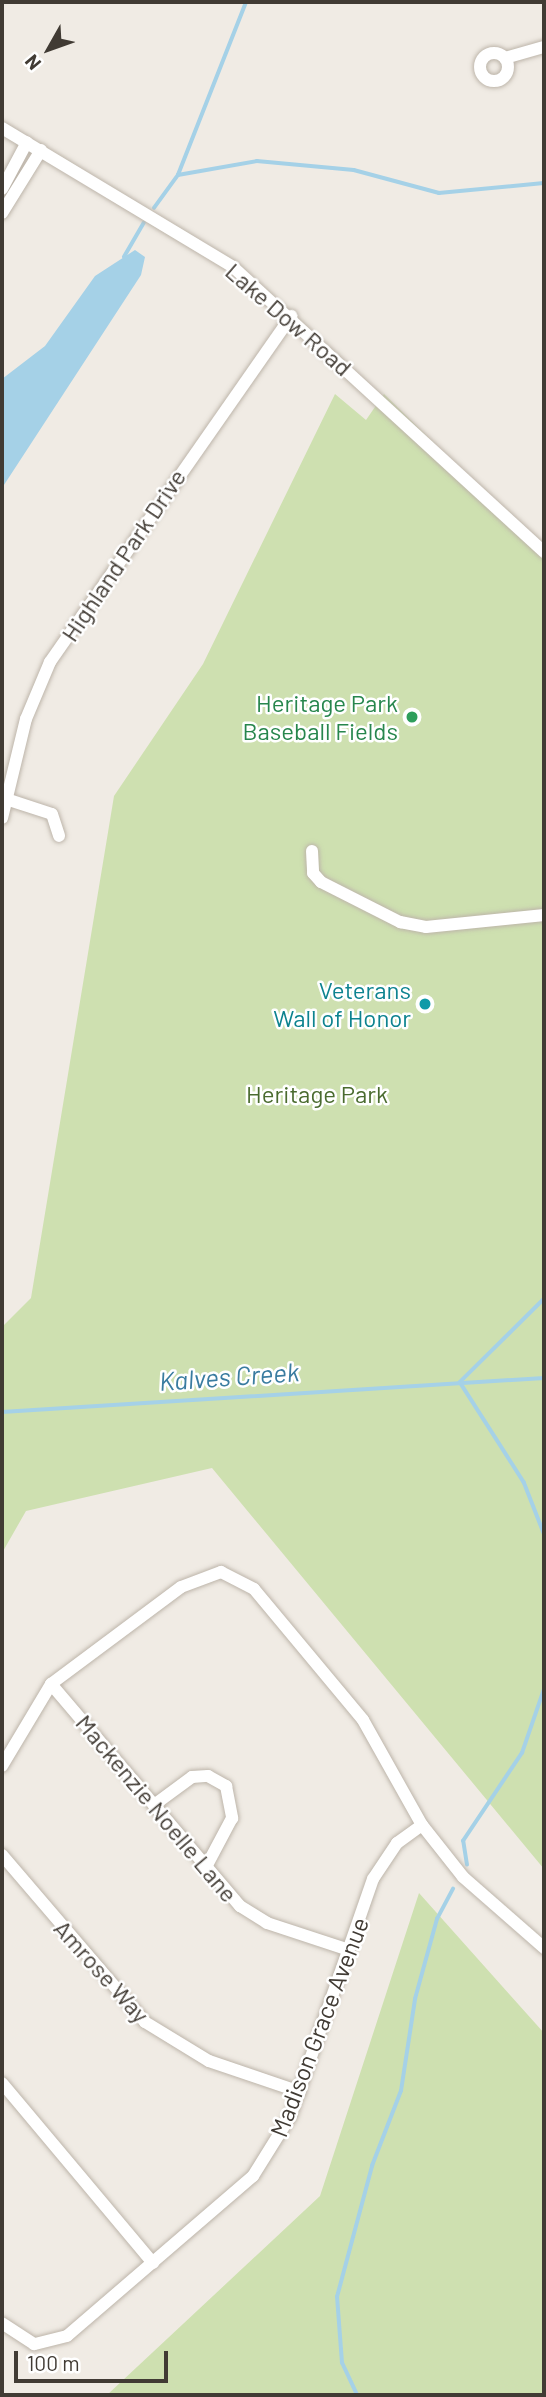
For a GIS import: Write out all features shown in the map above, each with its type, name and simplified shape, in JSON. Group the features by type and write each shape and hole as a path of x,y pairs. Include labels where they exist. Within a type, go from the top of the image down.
{"street":[{"path":"505,58 544,47"},
{"name":"Lake Dow Road","path":"2,128 233,267 291,316 544,552"},
{"path":"2,189 27,142"},
{"path":"2,213 41,150"},
{"name":"Highland Park Drive","path":"2,817 26,719 50,663 291,316"},
{"path":"6,799 52,814 59,836"},
{"path":"312,851 313,873 321,882 400,922 426,927 544,915"},
{"path":"2,1766 51,1684 196,1577 233,1575 254,1589 373,1734 422,1825 463,1877 544,1948"},
{"name":"Mackenzie Noelle Lane","path":"51,1684 206,1867 254,1917 349,1950"},
{"path":"154,1805 192,1777 208,1776 226,1786 232,1818 206,1867"},
{"name":"Madison Grace Avenue","path":"2,2323 24,2342 60,2340 253,2176 300,2092 379,1867 422,1825"},
{"name":"Amrose Way","path":"2,1855 145,2022 209,2061 300,2092"},
{"path":"2,2082 152,2263"}],"green space":[{"name":"Heritage Park","path":"335,394 366,420 384,394 544,551 544,1869 212,1468 26,1511 2,1553 2,1327 31,1298 114,796 203,664"},
{"path":"419,1893 544,2033 544,2395 107,2395 320,2196"}],"water":[{"path":"135,250 145,257 141,275 2,488 2,379 45,346 95,276"}],"waterway":[{"path":"154,208 178,175 246,2"},
{"path":"178,175 257,161 354,170 439,193 544,183"},
{"path":"124,257 144,223"},
{"name":"Kalves Creek","path":"461,1381 544,1299"},
{"name":"Kalves Creek","path":"2,1412 544,1378"},
{"path":"460,1382 524,1482 544,1533"},
{"path":"467,1865 463,1841 522,1753 544,1689"},
{"path":"357,2395 342,2363 337,2297 372,2166 401,2091 415,1999 437,1919 453,1889"}],"place":[{"name":"Heritage Park Baseball Fields","path":"412,717"},
{"name":"Veterans Wall of Honor","path":"425,1004"}]}
